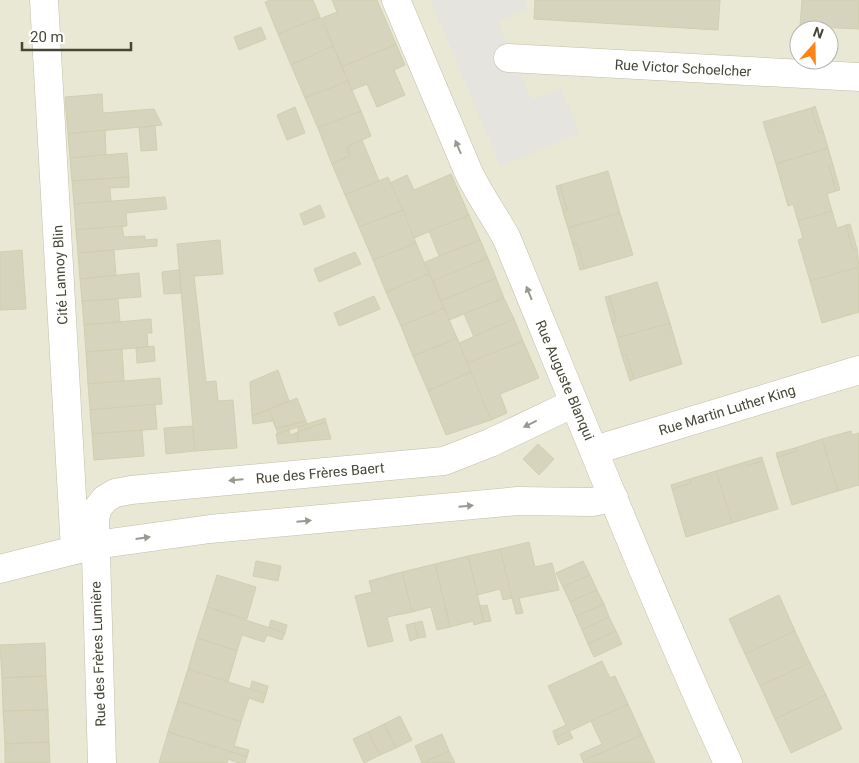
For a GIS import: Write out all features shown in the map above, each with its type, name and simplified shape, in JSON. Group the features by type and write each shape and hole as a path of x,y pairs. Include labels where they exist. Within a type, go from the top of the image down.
{"street":[{"name":"Cité Lannoy Blin","path":"44,0 85,548"},
{"name":"Rue Auguste Blanqui","path":"396,0 468,171 506,239 644,574 728,763"},
{"name":"Rue Victor Schoelcher","path":"508,58 859,77"},
{"name":"Rue Martin Luther King","path":"594,450 859,370"},
{"name":"Rue des Frères Baert","path":"85,548 97,509 105,499 115,492 444,461 490,443 574,403"},
{"path":"0,569 85,548 210,529 518,502 592,502 614,498"},
{"name":"Rue des Frères Lumière","path":"85,548 102,763"}],"shaded area":[{"path":"0,0 859,0 859,763 0,763"},
{"path":"431,0 525,0 528,8 498,21 532,100 561,88 579,133 500,166"}],"building":[{"path":"270,0 313,0 320,17 278,34 265,2"},
{"path":"332,0 377,0 396,44 342,67 322,18 337,12"},
{"path":"535,0 720,0 718,30 534,19"},
{"path":"802,0 859,0 859,29 839,28 839,20 800,20"},
{"path":"320,17 333,46 291,65 278,34"},
{"path":"261,27 266,39 239,50 234,37"},
{"path":"396,44 405,65 394,70 405,95 377,107 367,84 352,90 342,67"},
{"path":"333,46 348,81 305,98 291,65"},
{"path":"348,81 361,111 318,128 305,98"},
{"path":"102,94 103,113 154,109 162,125 68,134 65,97"},
{"path":"815,106 823,131 819,133 811,108"},
{"path":"295,107 305,133 287,140 277,115"},
{"path":"811,108 819,133 823,131 828,148 776,164 763,122"},
{"path":"361,111 371,136 347,147 350,156 332,164 318,128"},
{"path":"155,126 157,150 141,151 139,128"},
{"path":"105,130 106,155 70,158 68,134"},
{"path":"362,140 379,181 345,195 332,164 350,156 347,147"},
{"path":"828,148 833,165 829,166 836,191 827,194 832,211 798,221 793,204 788,206 776,164"},
{"path":"127,153 129,177 72,181 70,158"},
{"path":"833,165 840,190 836,191 829,166"},
{"path":"608,171 620,213 568,228 563,212 567,210 560,185"},
{"path":"451,174 469,215 414,238 390,183 407,175 414,190"},
{"path":"129,177 129,187 110,188 111,202 74,204 72,181"},
{"path":"388,177 403,210 359,227 345,195"},
{"path":"560,185 567,210 563,212 556,186"},
{"path":"165,197 167,209 126,213 127,226 76,230 74,204"},
{"path":"320,205 325,217 304,225 300,214"},
{"path":"403,210 416,243 373,260 359,227"},
{"path":"832,211 837,228 846,225 853,250 857,249 859,267 810,281 798,240 803,238 798,221"},
{"path":"620,213 633,255 584,269 577,243 573,245 568,228"},
{"path":"469,215 480,240 439,256 429,231"},
{"path":"850,224 857,249 853,250 846,225"},
{"path":"122,226 124,237 145,236 145,240 157,239 157,246 78,253 76,230"},
{"path":"220,240 223,274 194,276 206,382 216,381 218,401 233,400 237,448 195,451 177,244"},
{"path":"480,240 488,258 433,281 425,262"},
{"path":"416,243 429,274 386,292 373,260"},
{"path":"577,243 584,269 580,270 573,245"},
{"path":"22,250 26,309 0,310 0,252"},
{"path":"114,250 116,275 80,279 78,253"},
{"path":"355,252 361,264 319,282 314,269"},
{"path":"488,258 496,278 441,301 433,281"},
{"path":"859,267 859,312 822,323 810,281"},
{"path":"179,270 181,293 164,294 162,272"},
{"path":"139,273 141,297 82,301 80,279"},
{"path":"429,274 444,308 401,326 386,292"},
{"path":"496,278 504,298 449,320 441,301"},
{"path":"657,282 670,323 617,338 612,322 616,320 609,296"},
{"path":"374,296 380,309 339,326 334,313"},
{"path":"609,296 616,320 612,322 605,297"},
{"path":"504,298 514,319 474,337 464,314"},
{"path":"118,299 120,322 84,325 82,301"},
{"path":"444,308 457,338 413,356 401,326"},
{"path":"151,319 152,333 147,333 148,347 86,352 84,325"},
{"path":"514,319 523,341 467,363 459,343"},
{"path":"670,323 682,364 634,379 626,354 622,356 617,338"},
{"path":"457,338 471,372 428,391 413,356"},
{"path":"523,341 539,378 500,394 507,413 491,420 467,363"},
{"path":"154,346 155,361 137,363 136,348"},
{"path":"122,349 124,381 88,384 86,352"},
{"path":"626,354 634,379 630,381 622,356"},
{"path":"278,370 289,401 252,416 250,382"},
{"path":"471,372 491,420 446,435 428,391"},
{"path":"160,378 162,404 90,410 88,384"},
{"path":"297,398 306,421 276,428 269,410"},
{"path":"155,404 157,429 92,434 90,410"},
{"path":"269,410 276,428 273,421 253,424 252,416"},
{"path":"325,418 326,422 298,432 298,427"},
{"path":"306,421 307,424 289,430 288,426"},
{"path":"326,422 331,439 297,442 298,432"},
{"path":"192,426 195,451 166,454 164,428"},
{"path":"288,426 289,430 278,434 276,428"},
{"path":"142,430 144,456 94,460 92,434"},
{"path":"289,430 290,435 298,432 297,442 278,444 276,434"},
{"path":"851,431 852,435 859,433 859,485 838,491 822,439"},
{"path":"822,439 838,491 792,505 777,457 797,451 795,448"},
{"path":"538,444 554,459 539,475 523,459"},
{"path":"795,448 797,451 777,457 776,453"},
{"path":"762,457 763,461 747,466 745,462"},
{"path":"763,461 778,509 732,523 716,471 745,462 747,466"},
{"path":"716,471 732,523 686,537 672,489 691,483 690,479"},
{"path":"690,479 691,483 672,489 671,485"},
{"path":"529,542 535,567 552,563 559,590 519,598 523,613 516,614 500,549"},
{"path":"500,549 512,598 503,600 500,589 477,595 468,556"},
{"path":"468,556 484,622 474,625 473,621 450,627 435,564"},
{"path":"256,561 281,566 278,581 253,576"},
{"path":"583,561 590,575 563,587 556,573"},
{"path":"435,564 450,627 437,630 431,607 412,612 402,572"},
{"path":"402,572 412,612 387,617 393,641 368,647 355,596 372,592 369,581"},
{"path":"217,575 256,587 247,619 207,607"},
{"path":"590,575 597,590 570,602 563,587"},
{"path":"597,590 604,604 576,616 570,602"},
{"path":"779,595 795,631 745,654 729,619"},
{"path":"604,604 609,617 582,630 576,616"},
{"path":"487,605 491,621 484,622 480,606"},
{"path":"207,607 285,633 282,640 267,635 264,642 242,635 237,651 197,638"},
{"path":"609,617 616,631 588,644 582,630"},
{"path":"271,620 287,625 285,633 269,627"},
{"path":"422,621 426,637 418,638 414,623"},
{"path":"414,623 418,638 410,641 406,625"},
{"path":"616,631 622,644 594,657 588,644"},
{"path":"795,631 810,663 760,686 745,654"},
{"path":"197,638 237,651 228,682 188,669"},
{"path":"45,643 46,676 2,678 0,645"},
{"path":"602,661 610,678 615,676 628,704 555,738 553,731 566,725 548,686"},
{"path":"810,663 826,695 775,719 760,686"},
{"path":"188,669 266,694 263,703 249,698 241,722 178,701"},
{"path":"46,676 48,710 3,711 2,678"},
{"path":"252,681 268,686 266,694 250,689"},
{"path":"826,695 842,729 791,753 775,719"},
{"path":"178,701 241,722 234,746 249,750 247,757 168,732"},
{"path":"628,704 642,735 583,761 580,754 602,744 591,721"},
{"path":"48,710 49,742 5,744 3,711"},
{"path":"400,716 412,740 396,748 384,724"},
{"path":"384,724 396,748 380,755 368,732"},
{"path":"569,731 573,738 558,745 555,738"},
{"path":"168,732 247,757 245,763 238,763 228,759 227,763 159,763"},
{"path":"368,732 380,755 364,763 353,739"},
{"path":"442,734 449,751 422,763 415,746"},
{"path":"642,735 655,763 584,763 583,761"},
{"path":"49,742 50,763 5,763 5,744"},
{"path":"449,751 455,763 423,763"}]}
